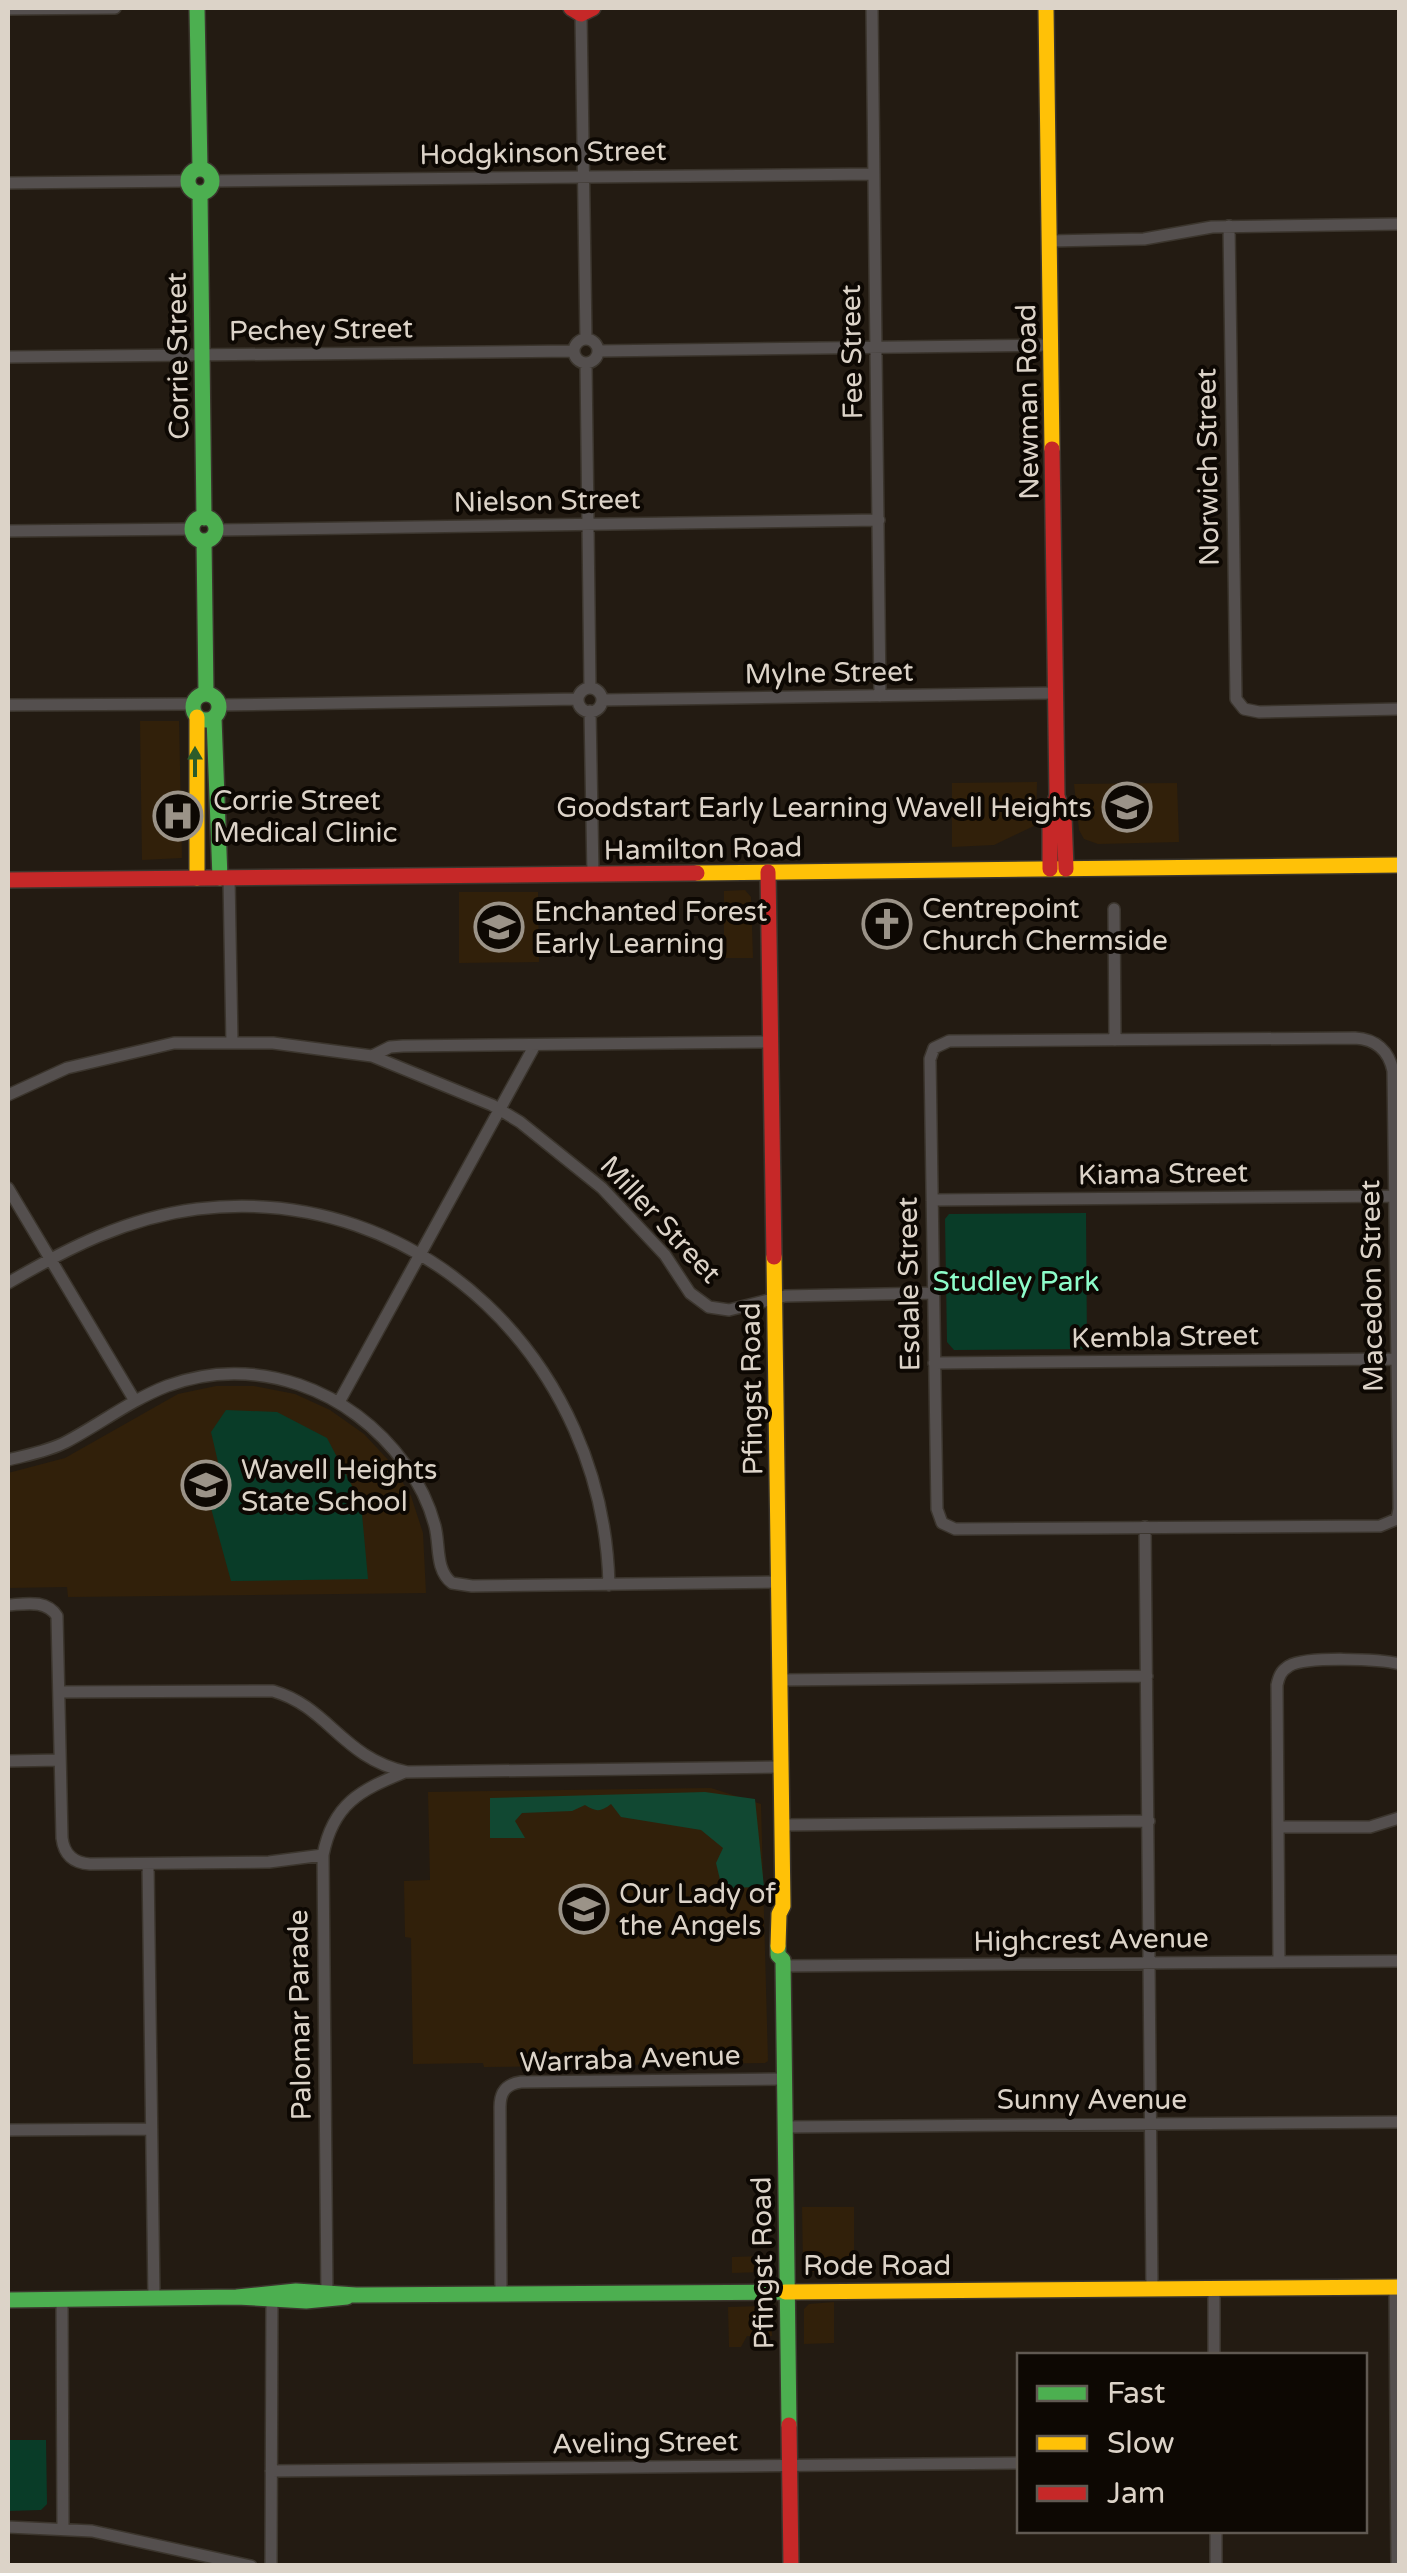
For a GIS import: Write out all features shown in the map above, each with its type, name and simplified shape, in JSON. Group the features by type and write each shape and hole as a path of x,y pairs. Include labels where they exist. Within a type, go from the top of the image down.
{"main road":[{"name":"Corrie Street","path":"198,8 204,529 224,878"},
{"name":"Newman Road","path":"1046,8 1057,796 1050,816 1058,869"},
{"path":"195,711 207,721 213,706 198,696 195,711 197,878"},
{"name":"Hamilton Road","path":"8,880 1400,866"},
{"name":"Pfingst Road","path":"768,872 783,1906 789,1954 783,1963 791,2566"},
{"name":"Rode Road","path":"8,2300 1397,2287"}],"street":[{"path":"8,8 115,8"},
{"name":"Fee Street","path":"872,8 880,696"},
{"path":"582,10 586,339"},
{"name":"Hodgkinson Street","path":"8,183 874,174"},
{"path":"1050,241 1144,239 1229,226 1400,224"},
{"name":"Norwich Street","path":"1229,226 1235,688 1240,706 1259,712 1400,709"},
{"path":"586,339 596,344 598,351 595,358 586,362 579,360 574,351 576,344 586,339"},
{"path":"598,351 1051,345"},
{"name":"Pechey Street","path":"8,357 574,351"},
{"path":"586,362 590,688"},
{"name":"Nielson Street","path":"8,531 879,520"},
{"path":"590,688 597,690 602,700 600,706 590,711 580,706 578,700 583,690 590,688"},
{"name":"Mylne Street","path":"602,700 1056,693"},
{"path":"213,706 578,700"},
{"path":"8,706 195,711"},
{"path":"590,711 592,874"},
{"path":"224,878 232,1042"},
{"path":"1114,909 1115,1040"},
{"name":"Macedon Street","path":"1115,1040 1356,1038 1372,1041 1384,1050 1392,1063 1394,1080 1399,1510 1394,1522 1380,1526 1145,1526"},
{"name":"Esdale Street","path":"1115,1040 949,1041 936,1045 930,1059 937,1509 942,1523 955,1528 1145,1526"},
{"path":"372,1056 397,1046 772,1042"},
{"name":"Miller Street","path":"8,1094 67,1068 174,1043 300,1045 372,1056 500,1108 602,1188 665,1255 702,1304 729,1310 785,1296 934,1293"},
{"path":"338,1402 535,1044"},
{"path":"8,1188 134,1402"},
{"name":"Kiama Street","path":"932,1200 1395,1196"},
{"path":"8,1283 107,1230 180,1212 272,1208 340,1221 391,1240 475,1293 536,1358 551,1381 574,1423 598,1491 609,1585"},
{"name":"Kembla Street","path":"934,1363 1397,1358"},
{"path":"8,1460 60,1445 169,1386 196,1378 256,1374 295,1381 338,1402 402,1460 423,1491 435,1526 442,1572 448,1581 463,1586 778,1582"},
{"path":"1145,1526 1152,2288"},
{"path":"8,1605 42,1604 54,1612 58,1626 62,1838 68,1856 84,1864 148,1864 270,1862 322,1855"},
{"path":"1279,1962 1279,1664 1400,1664"},
{"path":"780,1680 1147,1676"},
{"path":"60,1692 273,1691 305,1704 359,1753 407,1772 781,1767"},
{"path":"8,1761 60,1760"},
{"name":"Palomar Parade","path":"327,2296 322,1855 333,1822 349,1802 371,1786 407,1772"},
{"path":"1279,1827 1370,1827 1400,1818"},
{"path":"782,1825 1149,1821"},
{"path":"148,1864 154,2298"},
{"name":"Highcrest Avenue","path":"783,1963 1400,1961"},
{"name":"Warraba Avenue","path":"501,2294 500,2107 507,2086 522,2082 784,2079"},
{"name":"Sunny Avenue","path":"785,2127 1400,2122"},
{"path":"8,2130 151,2129"},
{"path":"1397,2287 1397,2566"},
{"path":"1214,2288 1214,2353"},
{"path":"271,2566 272,2296"},
{"path":"62,2299 63,2528"},
{"name":"Aveling Street","path":"271,2471 1017,2464"},
{"path":"8,2527 63,2528 252,2566"},
{"path":"1216,2533 1216,2566"}],"shaded area":[{"path":"140,721 179,721 182,858 142,860"},
{"path":"1037,782 1036,825 994,845 952,847 952,783"},
{"name":"Goodstart Early Learning Wavell Heights","path":"1177,783 1179,842 1098,844 1084,839 1079,830 1074,784"},
{"path":"745,890 751,897 753,958 724,958 724,891"},
{"name":"Enchanted Forest Early Learning","path":"459,892 538,892 539,962 459,963"},
{"name":"Wavell Heights State School","path":"216,1386 254,1386 295,1394 330,1410 364,1434 391,1463 411,1496 423,1533 426,1593 68,1597 67,1587 8,1588 8,1473 65,1458 178,1394"},
{"name":"Our Lady of the Angels","path":"711,1788 761,1804 768,2061 484,2067 483,2063 413,2064 411,1938 405,1937 404,1881 430,1880 428,1792"},
{"path":"802,2207 854,2207 854,2271 809,2272 803,2265"},
{"path":"767,2256 767,2272 732,2273 732,2257"},
{"path":"834,2302 834,2343 804,2344 804,2309 809,2304"},
{"path":"768,2306 772,2336 747,2336 741,2347 729,2347 728,2307"}],"green space":[{"name":"Studley Park","path":"1086,1213 1087,1349 954,1350 947,1342 945,1219 949,1214"},
{"path":"226,1410 277,1412 327,1438 361,1503 368,1579 231,1581 209,1501 225,1492 211,1432"},
{"path":"705,1792 755,1799 764,1887 722,1888 716,1863 723,1848 701,1830 621,1817 611,1804 598,1810 585,1805 572,1811 522,1813 515,1821 525,1838 490,1838 490,1798"},
{"path":"8,2440 46,2440 47,2504 41,2510 8,2511"}],"traffic: fast":[{"path":"197,8 200,169"},
{"path":"200,169 212,181 200,193 188,181 200,169"},
{"path":"200,193 204,518"},
{"path":"204,517 216,529 204,541 192,529 204,517"},
{"path":"204,541 206,694"},
{"path":"206,694 215,698 219,707 215,716 206,720 197,716 193,707 197,698 206,694"},
{"path":"214,718 220,878"},
{"path":"778,1946 778,1955 783,1960 789,2425"},
{"path":"237,2297 296,2291 356,2295 785,2292"},
{"path":"8,2300 237,2297 306,2301 347,2297"}],"traffic: slow":[{"path":"1046,8 1052,449"},
{"path":"197,717 197,878"},
{"path":"697,873 1400,865"},
{"path":"774,1257 783,1906 778,1946"},
{"path":"785,2292 1400,2287"}],"traffic: jam":[{"path":"571,8 581,14 593,8"},
{"path":"1052,449 1057,796 1064,816 1066,869"},
{"path":"1050,869 1050,816 1057,796"},
{"path":"768,872 774,1257"},
{"path":"8,880 697,873"},
{"path":"789,2425 791,2566"}],"place":[{"name":"Goodstart Early Learning Wavell Heights","path":"1127,807"},
{"name":"Corrie Street Medical Clinic","path":"178,816"},
{"name":"Centrepoint Church Chermside","path":"887,924"},
{"name":"Enchanted Forest Early Learning","path":"499,927"},
{"name":"Wavell Heights State School","path":"206,1485"},
{"name":"Our Lady of the Angels","path":"584,1909"}]}
